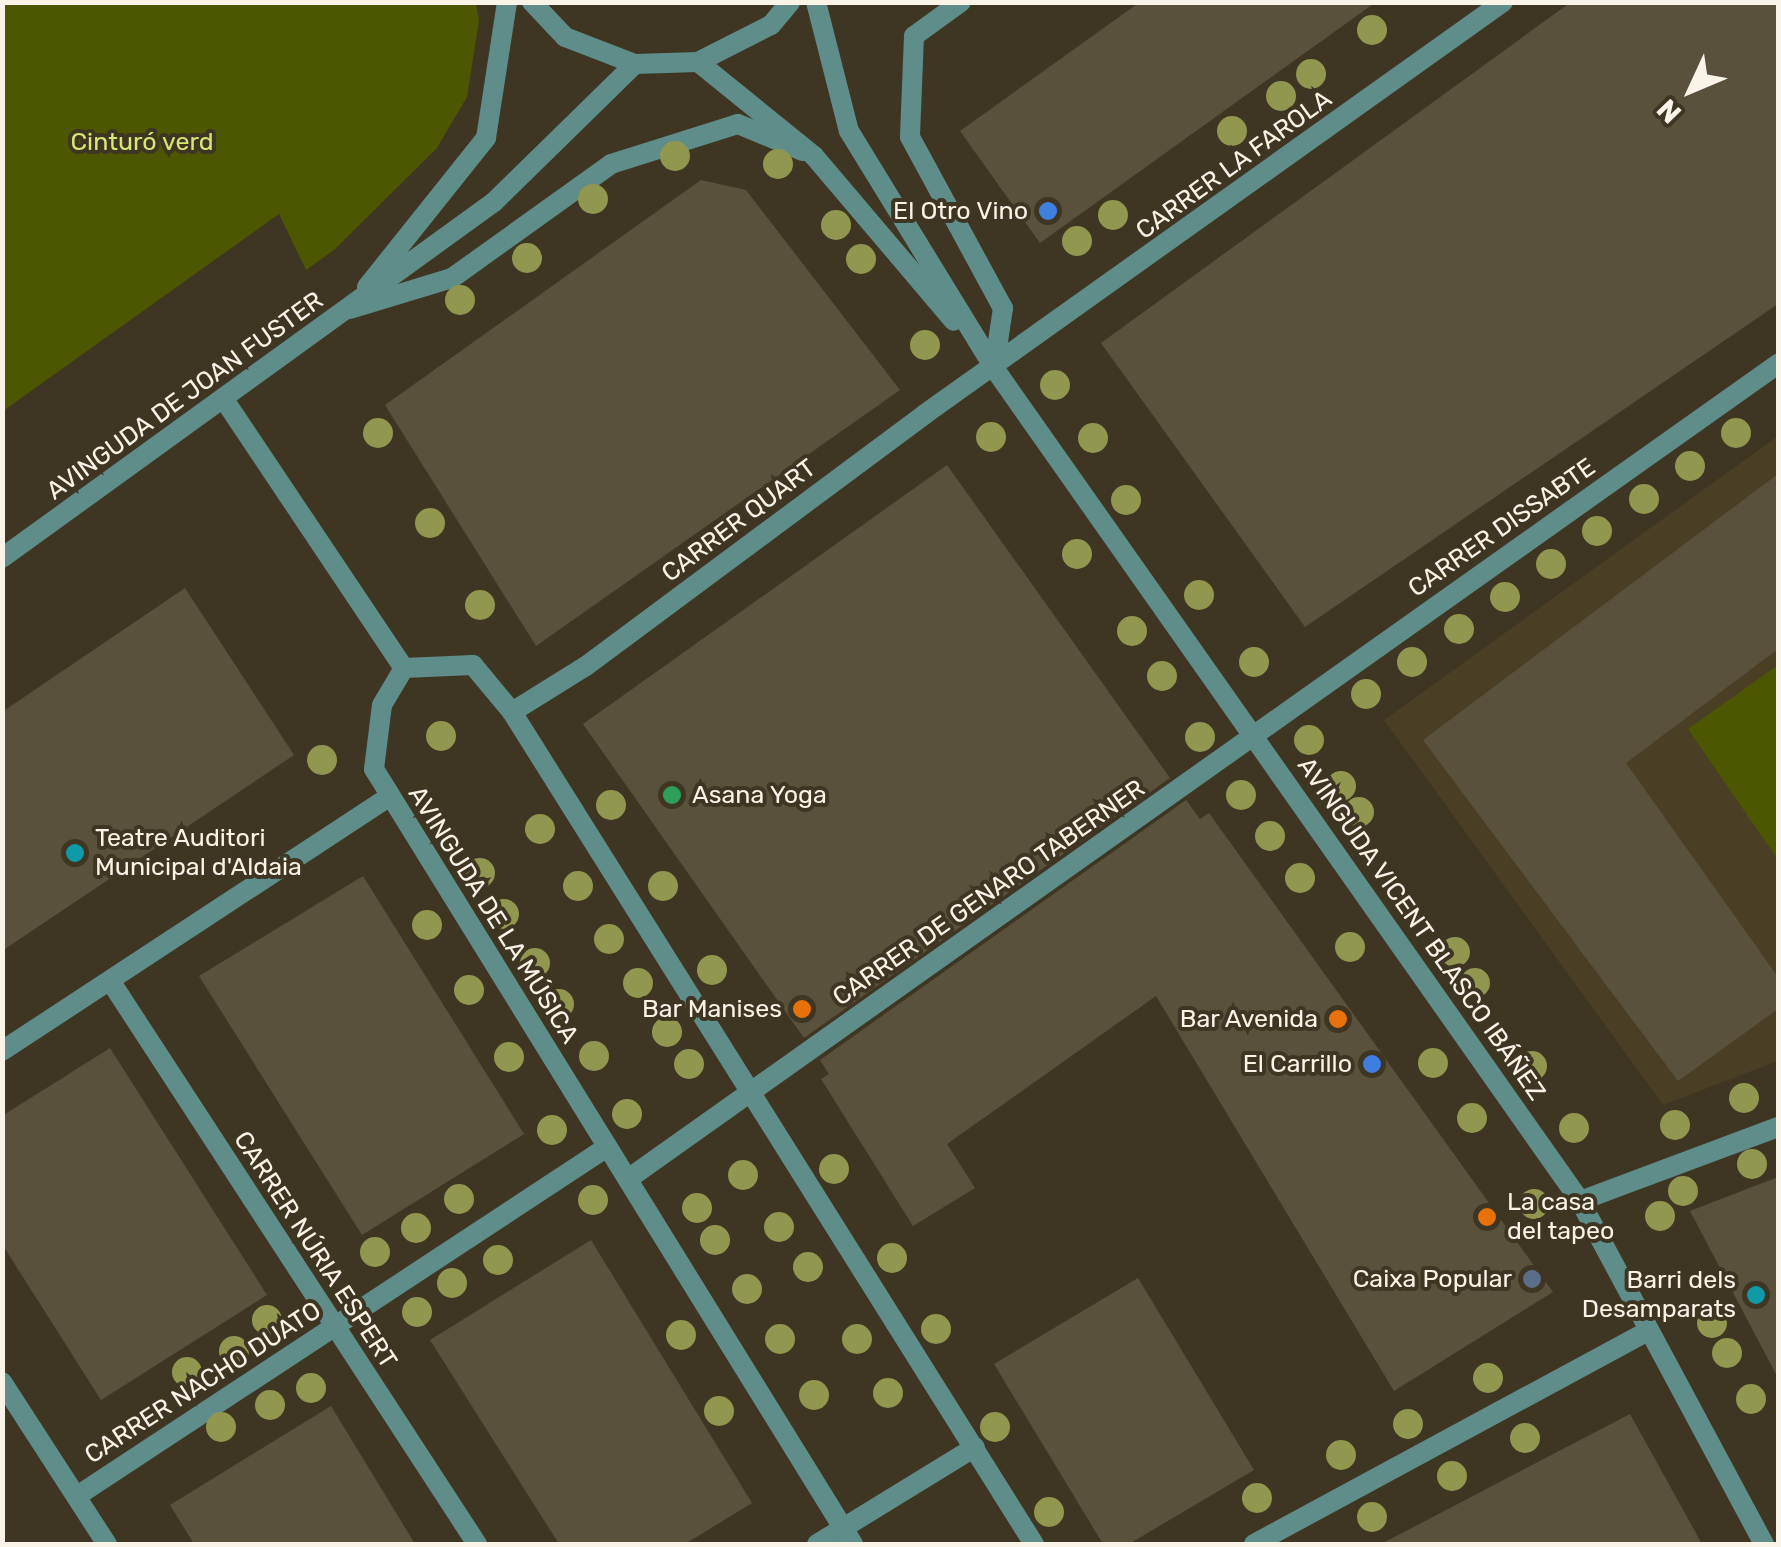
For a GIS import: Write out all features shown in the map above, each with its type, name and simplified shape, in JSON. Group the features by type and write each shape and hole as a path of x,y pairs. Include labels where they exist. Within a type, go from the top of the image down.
{"street":[{"name":"AVINGUDA DE JOAN FUSTER","path":"348,310 486,138 507,2"},
{"path":"532,2 565,37 635,64 698,62 771,26 790,2"},
{"name":"AVINGUDA VICENT BLASCO IBÁÑEZ","path":"816,2 849,130 994,368 1580,1201 1764,1544"},
{"path":"961,2 914,36 910,137 1004,308 994,368"},
{"name":"CARRER LA FAROLA","path":"994,368 1502,2"},
{"name":"AVINGUDA VICENT BLASCO IBÁÑEZ","path":"698,62 814,156 994,368"},
{"name":"AVINGUDA DE JOAN FUSTER","path":"2,558 494,202 635,64"},
{"name":"AVINGUDA DE JOAN FUSTER","path":"348,310 452,278 611,164 738,124 814,156"},
{"name":"CARRER DISSABTE","path":"1255,734 1778,364"},
{"name":"CARRER QUART","path":"512,712 586,666 994,368"},
{"path":"223,398 404,668 473,665 512,712 1034,1544"},
{"name":"AVINGUDA DE LA MÚSICA","path":"404,668 382,704 374,769 848,1537"},
{"name":"CARRER DE GENARO TABERNER","path":"750,1092 1255,734"},
{"path":"2,1052 390,796"},
{"name":"CARRER NÚRIA ESPERT","path":"112,982 477,1544"},
{"path":"628,1179 750,1092"},
{"path":"1580,1201 1778,1127"},
{"name":"CARRER NACHO DUATO","path":"77,1496 607,1147"},
{"path":"1254,1544 1649,1330"},
{"path":"2,1382 107,1544"},
{"path":"817,1544 848,1537 975,1447"}],"shaded area":[{"path":"1778,436 1778,1061 1663,1105 1384,720"}],"green space":[{"name":"Cinturó verd","path":"3,2 476,2 479,21 467,97 437,148 334,250 306,270 279,214 3,411"},
{"path":"1778,665 1778,860 1688,729"}],"building":[{"path":"1140,2 1376,2 1040,243 960,131"},
{"path":"1571,2 1778,2 1778,304 1305,627 1101,343"},
{"path":"701,180 746,190 900,390 536,646 385,405"},
{"path":"947,465 1170,778 804,1038 583,724"},
{"path":"1778,474 1778,649 1626,763 1778,977 1778,1009 1678,1081 1423,740"},
{"name":"Teatre Auditori Municipal d'Aldaia","path":"185,588 294,755 2,951 2,712"},
{"path":"1186,800 1200,819 1209,813 1553,1292 1394,1391 1156,996 947,1144 975,1188 913,1226 821,1079 829,1074 820,1060"},
{"path":"363,876 524,1134 362,1235 199,976"},
{"path":"110,1048 267,1295 101,1400 2,1244 2,1116"},
{"name":"Barri dels Desamparats","path":"1778,1177 1778,1378 1690,1211"},
{"path":"591,1240 752,1503 685,1544 559,1544 430,1340"},
{"path":"1138,1278 1254,1470 1129,1544 1103,1544 994,1364"},
{"path":"331,1406 415,1544 194,1544 170,1505"},
{"path":"1630,1414 1702,1544 1381,1544"}],"place":[{"name":"El Otro Vino","path":"1048,211"},
{"name":"Asana Yoga","path":"672,795"},
{"name":"Teatre Auditori Municipal d'Aldaia","path":"75,853"},
{"name":"Bar Manises","path":"802,1009"},
{"name":"Bar Avenida","path":"1338,1019"},
{"name":"El Carrillo","path":"1372,1064"},
{"name":"La casa del tapeo","path":"1487,1217"},
{"name":"Caixa Popular","path":"1532,1279"},
{"name":"Barri dels Desamparats","path":"1756,1295"}]}
